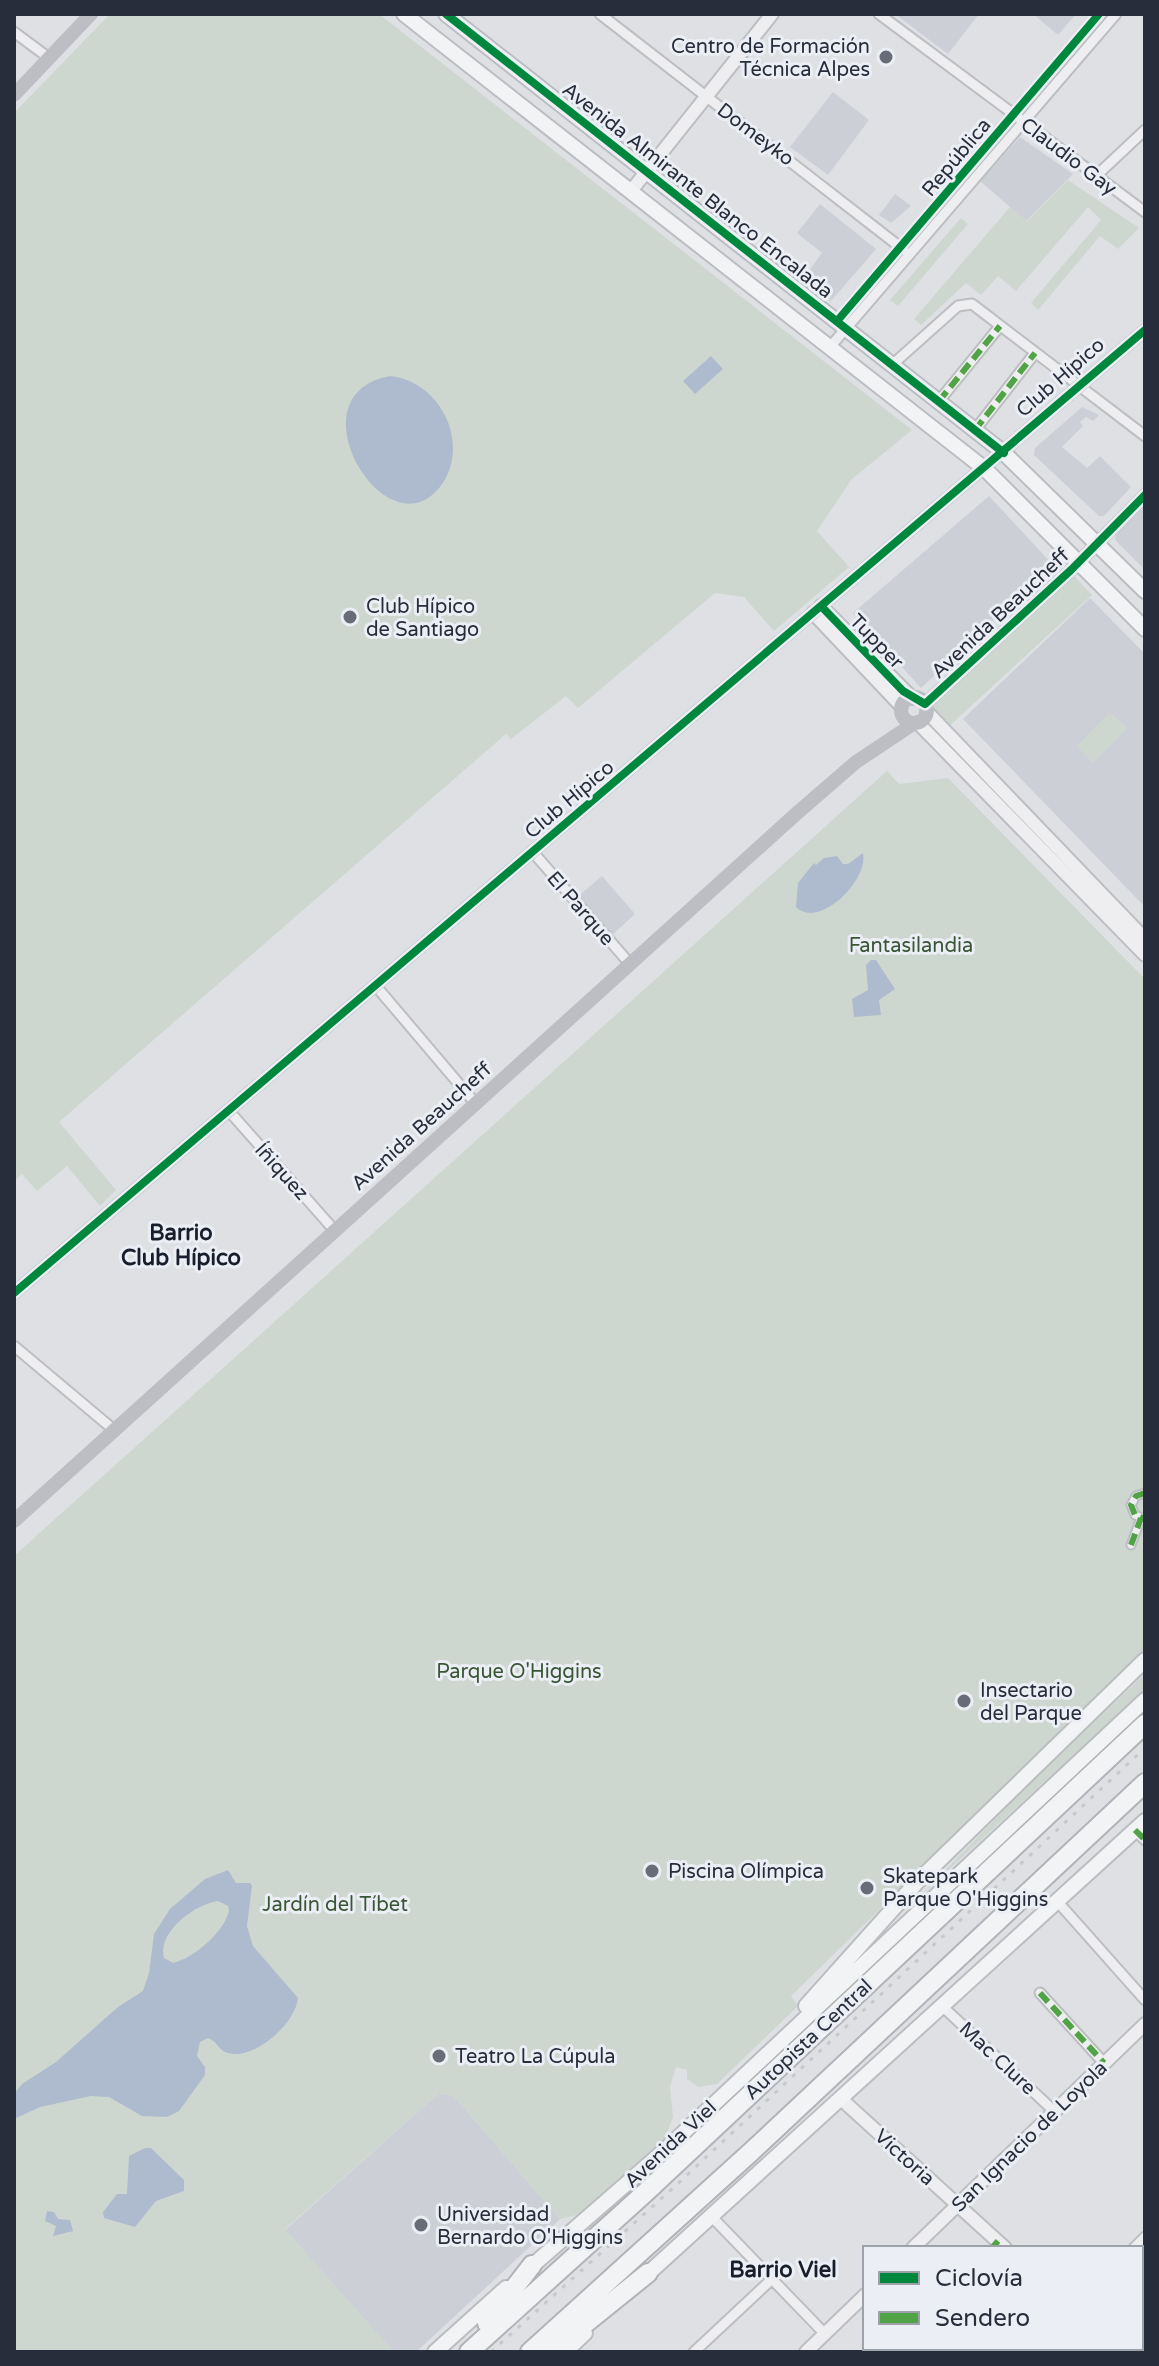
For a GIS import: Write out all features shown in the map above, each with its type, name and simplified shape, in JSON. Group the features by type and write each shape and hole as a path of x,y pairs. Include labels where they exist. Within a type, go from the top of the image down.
{"highway":[{"name":"Autopista Central","path":"466,2352 655,2183 1145,1724"},
{"path":"530,2352 741,2161 1145,1783"},
{"path":"466,2352 532,2265"},
{"path":"550,2352 648,2273"}],"main road":[{"path":"14,95 91,14"},
{"name":"Avenida Almirante Blanco Encalada","path":"404,14 985,469 1145,629"},
{"path":"428,33 444,14"},
{"name":"Avenida Almirante Blanco Encalada","path":"444,14 648,170 1004,453 1145,591"},
{"name":"Club Hípico","path":"14,1293 1145,330"},
{"name":"Avenida Beaucheff","path":"14,1521 1078,563 1145,495"},
{"path":"777,2044 885,1915 1145,1660"},
{"name":"Avenida Viel","path":"435,2352 648,2166 1145,1700"},
{"path":"573,2350 648,2273 1057,1901 1142,1830"}],"street":[{"name":"Domeyko","path":"600,14 910,255"},
{"path":"631,191 772,14"},
{"name":"Claudio Gay","path":"879,14 1145,212"},
{"name":"República","path":"830,347 842,324 900,248 1099,14"},
{"name":"República","path":"842,324 910,255 1116,14"},
{"path":"14,32 49,58"},
{"path":"1096,176 1145,130"},
{"path":"893,364 965,303 1145,436"},
{"path":"939,401 1000,326"},
{"path":"975,430 1035,353"},
{"name":"Tupper","path":"817,609 1145,955"},
{"name":"Tupper","path":"914,711 1145,939"},
{"name":"El Parque","path":"532,851 630,964"},
{"path":"375,985 476,1104"},
{"name":"Íñiquez","path":"229,1111 335,1231"},
{"path":"14,1346 114,1430"},
{"path":"1131,1545 1143,1519 1135,1515 1131,1505 1136,1496 1145,1493"},
{"path":"1057,1901 1145,2000"},
{"path":"1040,1993 1104,2063"},
{"name":"Mac Clure","path":"942,2006 1055,2112"},
{"name":"San Ignacio de Loyola","path":"915,2246 1145,2024"},
{"name":"Victoria","path":"840,2098 958,2205 998,2246"},
{"path":"712,2217 825,2334"},
{"path":"694,2352 772,2279"},
{"path":"806,2352 863,2297"}],"shaded area":[{"path":"895,14 979,14 948,54"},
{"path":"1033,14 1076,14 1058,35"},
{"path":"833,92 869,120 828,175 790,147"},
{"path":"1020,137 1073,174 1026,221 980,181"},
{"path":"895,194 911,206 891,223 879,215"},
{"path":"820,204 876,249 831,301 803,279 822,253 797,233"},
{"path":"1082,407 1099,415 1093,421 1086,417 1080,422 1083,426 1062,447 1087,468 1100,456 1131,487 1104,516 1099,516 1034,455 1035,448"},
{"path":"989,496 1053,565 921,688 853,613"},
{"path":"1145,505 1145,570 1115,540 1116,533"},
{"path":"1090,598 1145,654 1145,907 963,719"},
{"path":"602,876 635,914 610,937 576,898"},
{"name":"Universidad Bernardo O'Higgins","path":"438,2094 453,2095 560,2219 416,2352 394,2352 284,2231"}],"green space":[{"name":"Club Hípico de Santiago","path":"110,14 379,14 912,430 852,479 817,531 849,567 774,631 744,597 715,593 578,708 566,696 511,739 506,734 59,1122 116,1190 100,1206 67,1166 37,1191 22,1174 14,1181 14,113"},
{"path":"1068,180 1139,228 1118,249 1100,236 1038,310 1031,303 1101,220 1088,207 1016,291 998,276 981,295 966,283 921,325 914,319 1010,207 1027,221"},
{"path":"961,218 968,224 898,306 890,300"},
{"path":"1073,575 1092,595 947,728 933,712 933,706"},
{"path":"1110,712 1127,728 1093,763 1077,746"},
{"name":"Parque O'Higgins","path":"887,771 899,784 948,778 1145,979 1145,1650 791,1996 798,2006 717,2084 698,2087 687,2079 687,2070 676,2067 670,2087 673,2117 665,2138 577,2215 560,2219 453,2095 438,2094 285,2229 394,2352 14,2352 14,1556"},
{"path":"1145,1674 1145,1689 919,1897 1032,1781"}],"water":[{"path":"711,356 723,369 695,394 683,381"},
{"path":"390,376 408,380 437,402 452,435 453,453 449,470 440,487 418,502 395,501 374,487 357,464 347,437 348,410 361,389"},
{"path":"863,853 858,876 840,899 817,912 805,912 796,907 798,883 814,863 816,865 824,858 837,856 843,864 848,864"},
{"path":"876,960 895,989 879,1000 881,1015 854,1017 852,999 868,990 866,965"},
{"path":"228,1870 236,1883 250,1883 252,1886 247,1926 253,1946 298,1998 290,2018 272,2038 250,2051 228,2053 208,2038 200,2042 197,2056 205,2067 205,2075 179,2111 167,2117 142,2116 109,2097 91,2096 40,2107 14,2119 14,2094 22,2084 56,2062 118,2007 143,1991 149,1973 154,1934 170,1909 205,1879","holes":["218,1901 228,1906 229,1911 221,1927 199,1950 173,1963 164,1958 166,1939 189,1913"]},
{"path":"151,2148 184,2180 184,2191 156,2201 135,2227 104,2218 103,2212 117,2194 127,2194 129,2156"},
{"path":"47,2211 54,2212 58,2219 70,2220 73,2231 53,2236 56,2226 45,2221"}],"railway":[{"path":"491,2352 672,2189 1145,1748"}],"marked path":[{"path":"939,401 1000,326"},
{"path":"975,430 1035,353"},
{"path":"1145,1493 1136,1496 1131,1505 1135,1515 1145,1519"},
{"path":"1131,1545 1141,1518"},
{"path":"1135,1830 1145,1840"},
{"path":"1040,1993 1104,2063"},
{"path":"994,2246 998,2241"}],"cycle path":[{"path":"446,14 1004,453"},
{"path":"838,320 1099,14"},
{"path":"14,1293 1145,330"},
{"path":"821,606 903,691 925,704 1071,570 1145,495"}],"place":[{"name":"Centro de Formación Técnica Alpes","path":"886,57"},
{"name":"Club Hípico de Santiago","path":"350,617"},
{"name":"Insectario del Parque","path":"964,1701"},
{"name":"Piscina Olímpica","path":"652,1871"},
{"name":"Skatepark Parque O'Higgins","path":"867,1888"},
{"name":"Teatro La Cúpula","path":"439,2056"},
{"name":"Universidad Bernardo O'Higgins","path":"421,2225"}],"district":[{"name":"Barrio Club Hípico","path":"181,1244"},
{"name":"Barrio Viel","path":"783,2269"}],"park label":[{"name":"Fantasilandia","path":"911,945"},
{"name":"Jardín del Tíbet","path":"335,1904"}]}
